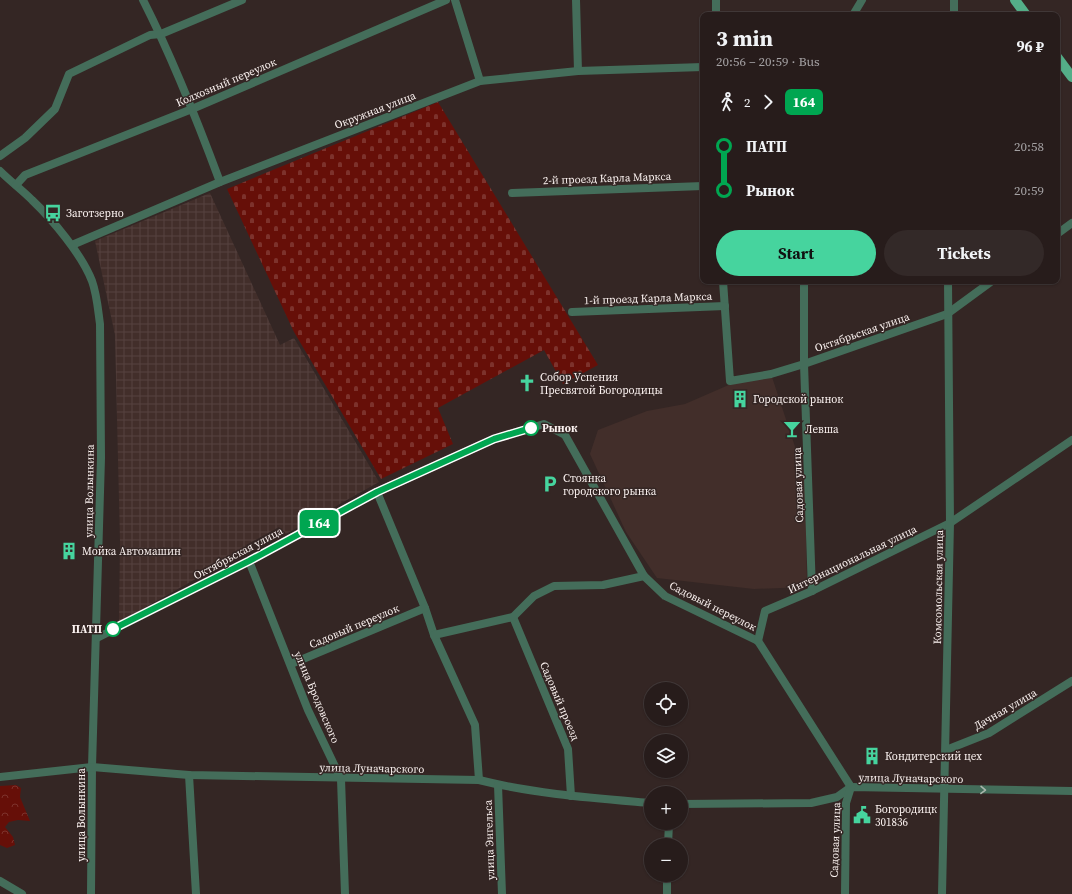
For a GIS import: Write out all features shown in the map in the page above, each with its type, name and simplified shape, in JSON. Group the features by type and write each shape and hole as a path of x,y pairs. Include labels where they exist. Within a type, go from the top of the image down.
{"main road":[{"path":"1015,0 1024,12"},
{"path":"1060,61 1072,77"}],"street":[{"path":"143,0 161,34 220,182"},
{"path":"0,156 25,138 55,109 69,74 150,35 161,34 242,0"},
{"name":"Колхозный переулок","path":"16,185 25,175 192,109 446,0"},
{"path":"455,0 480,81"},
{"path":"576,0 578,71"},
{"path":"716,0 716,12"},
{"path":"855,12 862,0"},
{"path":"954,0 954,12"},
{"name":"Окружная улица","path":"72,245 220,182 480,81 578,71 700,67"},
{"name":"улица Волынкина","path":"0,171 33,200 72,245 84,263 93,282 98,302 100,324 101,458 97,638 92,767 91,894"},
{"name":"2-й проезд Карла Маркса","path":"512,193 700,186"},
{"path":"1060,232 1072,223"},
{"path":"723,284 725,306"},
{"name":"Садовая улица","path":"804,284 804,364 812,591"},
{"name":"Комсомольская улица","path":"942,894 950,523 948,284"},
{"name":"Октябрьская улица","path":"725,306 730,381 771,374 804,364 947,314 988,284"},
{"name":"1-й проезд Карла Маркса","path":"572,312 725,306"},
{"name":"Октябрьская улица","path":"97,638 249,561 377,492 494,439 544,424"},
{"name":"Садовый переулок","path":"544,424 565,435 644,576 665,596 758,641 850,787"},
{"name":"Интернациональная улица","path":"758,641 765,611 812,591 950,523 1072,440"},
{"path":"377,492 425,608 434,635 475,725 479,780"},
{"name":"улица Бродовского","path":"249,561 308,710 341,779 346,894"},
{"path":"434,635 513,617 534,596 554,586 603,585 644,576"},
{"name":"Садовый переулок","path":"291,664 425,608"},
{"name":"Садовый проезд","path":"513,617 568,749 571,796"},
{"name":"Дачная улица","path":"946,750 989,733 1072,681"},
{"name":"улица Луначарского","path":"0,776 92,767 189,775 341,779 479,780 498,785 571,796 644,802"},
{"path":"189,775 196,894"},
{"name":"улица Энгельса","path":"498,785 502,894"},
{"name":"Садовая улица","path":"845,894 846,803 850,787"},
{"name":"улица Луначарского","path":"688,804 811,803 837,797 850,787 944,790 1072,791"},
{"path":"0,881 22,894"},
{"path":"667,882 667,894"}],"shaded area":[{"name":"ПАТП","path":"210,193 280,345 294,338 379,482 286,534 279,527 246,545 242,553 119,622 120,541 115,335 95,241"},
{"name":"Городской рынок","path":"772,377 805,477 807,587 754,589 657,578 626,532 590,454 598,430 647,411 685,404 731,384"}],"green space":[{"path":"438,102 598,365 563,384 544,350 438,408 453,444 381,479 294,332 227,189"},
{"path":"16,785 21,788 20,797 30,821 18,820 9,822 5,827 13,837 15,845 7,848 0,845 0,786"}],"bus line":[{"name":"164","path":"113,629 249,561 377,492 494,439 531,428"}],"place":[{"name":"Заготзерно","path":"53,213"},
{"name":"Собор Успения Пресвятой Богородицы","path":"527,383"},
{"name":"Городской рынок","path":"740,399"},
{"name":"Рынок","path":"531,428"},
{"name":"Левша","path":"792,429"},
{"name":"Cтоянка городского рынка","path":"550,484"},
{"name":"Мойка Автомашин","path":"69,551"},
{"name":"ПАТП","path":"113,629"},
{"name":"Кондитерский цех","path":"872,756"},
{"name":"Богородицк 301836","path":"862,815"}]}
